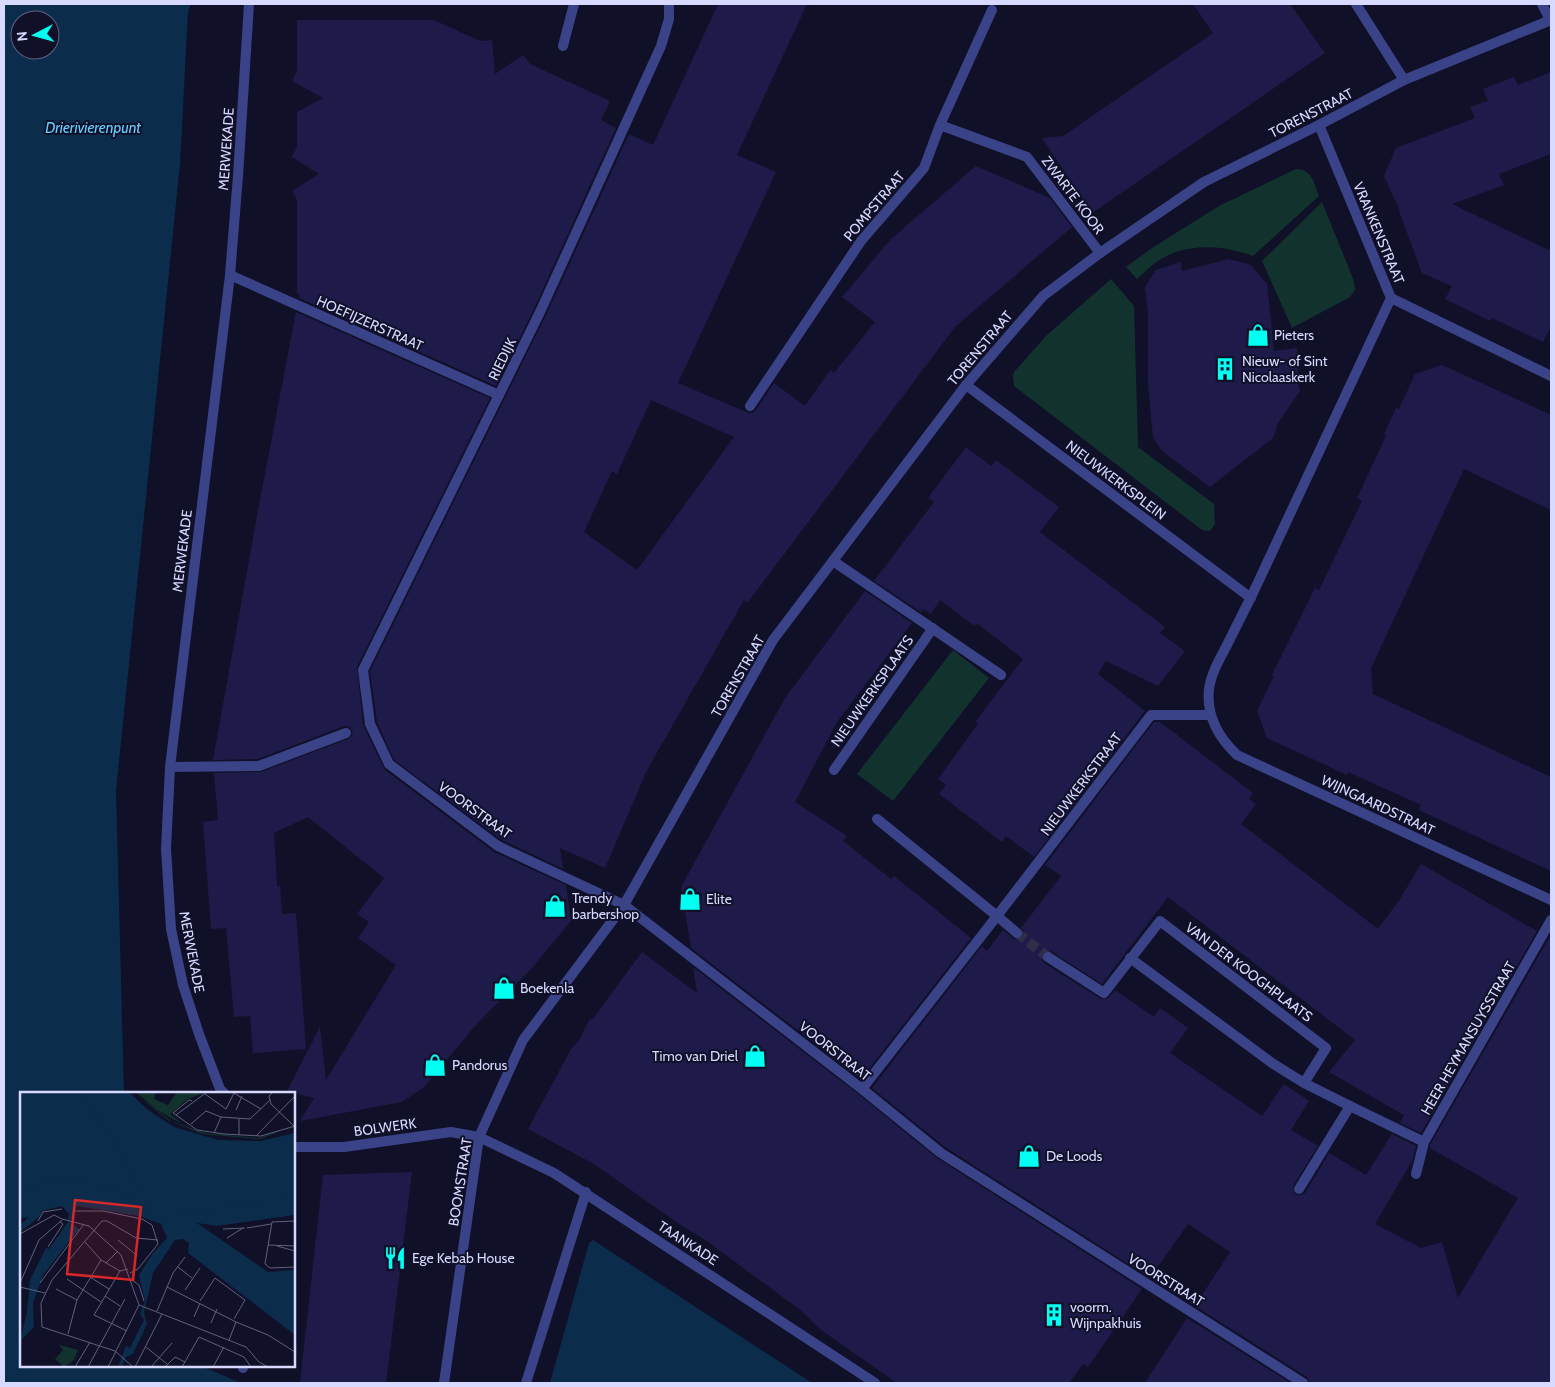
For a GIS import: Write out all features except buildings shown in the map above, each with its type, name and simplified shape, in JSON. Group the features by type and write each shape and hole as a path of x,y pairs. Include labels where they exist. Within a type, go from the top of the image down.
{"street":[{"name":"MERWEKADE","path":"223,1092 220,1089 199,1034 183,985 171,929 166,849 170,767 230,275 249,4"},
{"path":"563,46 574,4"},
{"name":"RIEDIJK","path":"370,724 363,670 540,312 661,46 669,19 669,4"},
{"path":"1356,4 1404,80"},
{"name":"TORENSTRAAT","path":"624,905 773,640 966,385 1043,296 1100,252 1204,182 1404,80 1551,20 1542,4"},
{"name":"POMPSTRAAT","path":"750,406 861,241 924,168 940,125 992,10"},
{"name":"ZWARTE KOOR","path":"940,125 1027,157 1100,252"},
{"name":"VRANKENSTRAAT","path":"1319,125 1391,298 1551,376"},
{"name":"HOEFIJZERSTRAAT","path":"230,275 499,395"},
{"path":"1210,715 1209,687 1213,673 1251,598 1391,298"},
{"name":"NIEUWKERKSPLEIN","path":"966,385 1251,598"},
{"name":"NIEUWKERKSPLAATS","path":"833,561 1001,674"},
{"name":"NIEUWKERKSPLAATS","path":"834,770 933,628"},
{"name":"NIEUWKERKSTRAAT","path":"862,1089 1151,715 1210,715"},
{"name":"WIJNGAARDSTRAAT","path":"1210,715 1216,731 1225,744 1237,755 1551,900"},
{"name":"VOORSTRAAT","path":"370,724 389,764 498,846 624,905 862,1089 941,1154 1303,1383"},
{"path":"170,767 259,766 346,733"},
{"path":"877,819 1017,933"},
{"name":"BOOMSTRAAT","path":"444,1383 479,1137 523,1040 624,905"},
{"name":"HEER HEYMANSUYSSTRAAT","path":"1416,1174 1424,1142 1551,920"},
{"name":"VAN DER KOOGHPLAATS","path":"1048,957 1104,992 1160,921 1326,1048 1304,1082"},
{"path":"1130,958 1272,1063 1350,1106 1424,1142"},
{"path":"1299,1188 1350,1106"},
{"name":"BOLWERK","path":"295,1147 344,1147 450,1132 479,1137"},
{"name":"TAANKADE","path":"479,1137 554,1173 586,1192 876,1383"},
{"path":"526,1383 586,1192"}],"green space":[{"path":"1296,169 1306,171 1309,174 1319,196 1253,256 1229,249 1192,248 1169,255 1155,263 1137,279 1126,267 1152,248 1219,206"},
{"path":"1322,202 1354,281 1355,290 1350,297 1292,328 1262,261"},
{"path":"1111,279 1134,306 1138,447 1214,504 1215,524 1210,531 1202,530 1014,386 1014,372 1046,336"},
{"path":"953,650 989,678 893,801 857,774"}],"water":[{"name":"Drierivierenpunt","path":"4,4 191,4 188,12 180,164 116,791 124,1092 20,1092 20,1367 203,1367 241,1383 4,1383"},
{"path":"593,1240 812,1383 550,1383 589,1243"}],"tunnel":[{"path":"1017,933 1048,957"}],"place":[{"name":"Pieters","path":"1258,335"},
{"name":"Nieuw- of Sint Nicolaaskerk","path":"1225,369"},
{"name":"Elite","path":"690,899"},
{"name":"Trendy barbershop","path":"555,906"},
{"name":"Boekenla","path":"504,988"},
{"name":"Timo van Driel","path":"755,1056"},
{"name":"Pandorus","path":"435,1065"},
{"name":"De Loods","path":"1029,1156"},
{"name":"Ege Kebab House","path":"395,1258"},
{"name":"voorm. Wijnpakhuis","path":"1054,1315"}]}
